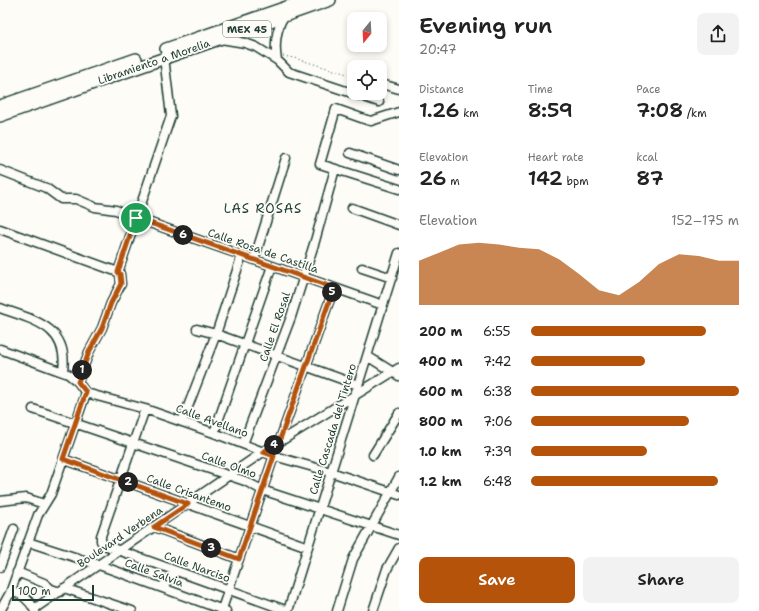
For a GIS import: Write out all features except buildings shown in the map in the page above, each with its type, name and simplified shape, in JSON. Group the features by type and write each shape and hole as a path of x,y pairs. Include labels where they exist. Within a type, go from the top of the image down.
{"highway":[{"name":"Libramiento a Morelia","path":"0,106 307,0"},
{"name":"Libramiento a Morelia","path":"0,116 164,57 221,39 330,0"}],"street":[{"path":"277,57 276,35 283,17"},
{"path":"221,39 233,40 251,45 277,57 289,72 379,102"},
{"path":"78,382 89,352 102,328 111,303 121,284 120,274 118,272 171,116 164,57"},
{"path":"387,86 399,89"},
{"path":"399,112 371,121 336,109 320,164 399,189"},
{"path":"350,153 399,170"},
{"path":"254,260 286,158"},
{"name":"Calle El Rosal","path":"242,444 277,356 304,277 336,169"},
{"name":"Calle Rosa de Castilla","path":"0,170 46,188 61,199 76,199 95,207 116,210 383,305"},
{"path":"352,208 399,225"},
{"path":"0,229 118,272"},
{"name":"Calle Cascada del Tintero","path":"288,611 383,305 392,278 397,270 399,253"},
{"path":"182,422 216,334 242,256"},
{"path":"214,433 272,266"},
{"path":"362,268 392,278"},
{"path":"279,442 334,288"},
{"path":"0,308 38,322 47,327 54,334 60,342 63,352 63,371"},
{"path":"197,329 216,334 358,385"},
{"path":"0,349 63,371 78,382 86,392 51,494 38,515 11,591 0,611"},
{"path":"367,356 397,372"},
{"name":"Boulevard Verbena","path":"35,610 263,452 355,395 397,372"},
{"name":"Calle Avellano","path":"86,392 145,409 274,456 331,472 399,495"},
{"name":"Calle Olmo","path":"33,409 245,481 262,490 399,535"},
{"path":"121,480 145,409"},
{"path":"374,455 399,413"},
{"path":"224,610 228,590 274,456"},
{"name":"Calle Crisantemo","path":"63,459 308,547"},
{"path":"337,611 353,558 399,477"},
{"name":"Calle Narciso","path":"121,480 101,536 101,541 104,545 288,611"},
{"path":"0,501 26,498 44,504"},
{"path":"154,527 239,559"},
{"path":"0,567 14,529"},
{"name":"Calle Salvia","path":"28,542 99,565 224,610"},
{"path":"373,611 387,569 399,548"},
{"path":"162,588 176,571"},
{"path":"17,572 44,583 51,589 62,590 132,611"},
{"path":"11,591 25,597 35,610"}],"path":[{"path":"277,57 294,58 347,74"}],"district":[{"name":"LAS ROSAS","path":"263,208"}],"route":[{"path":"136,218 334,288 279,442 263,452 274,456 239,559 154,527 188,504 63,459 86,392 78,382 89,352 102,328 111,303 121,284 120,274 118,272 136,218"}]}
